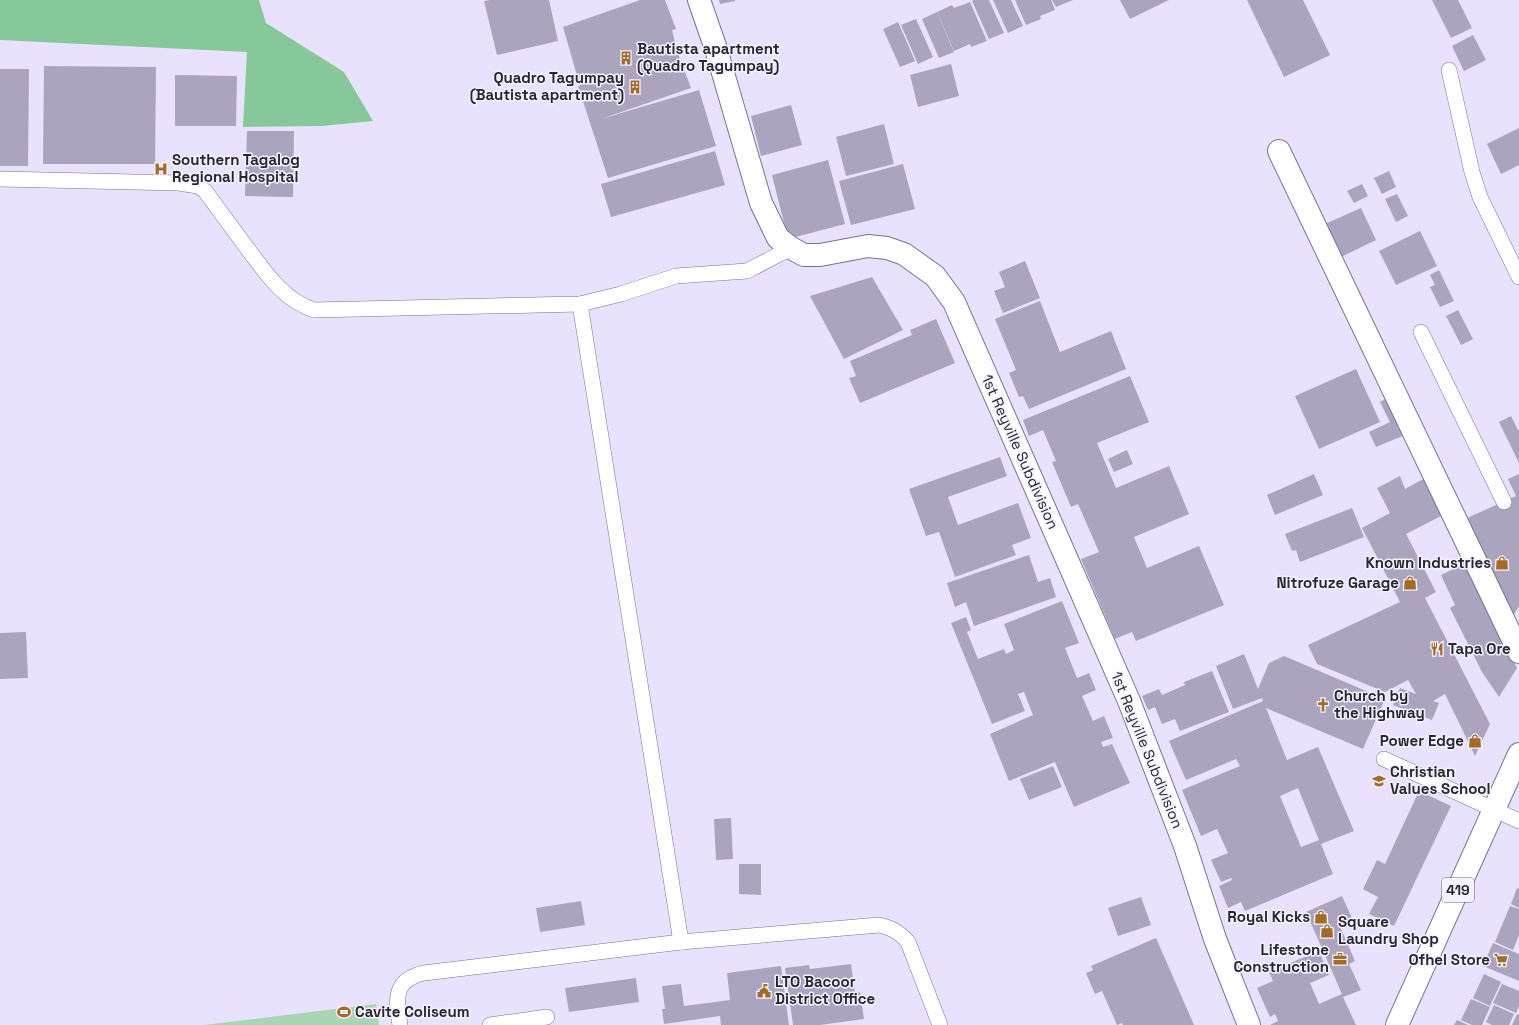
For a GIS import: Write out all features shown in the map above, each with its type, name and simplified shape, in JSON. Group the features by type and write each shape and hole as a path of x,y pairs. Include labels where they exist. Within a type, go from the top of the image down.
{"main road":[{"name":"1st Reyville Subdivision","path":"699,0 716,49 761,203 778,238 791,248 804,255 820,255 868,246 887,248 904,254 935,276 954,302 1129,700 1185,846 1215,940 1249,1025"},
{"path":"1279,151 1519,652"},
{"name":"419","path":"1396,1025 1495,810 1519,754"}],"lane":[{"path":"1449,70 1472,172 1478,190 1519,277"},
{"path":"0,179 179,183 198,186 205,191 281,291 304,307 314,310 580,304 621,294 676,276 747,271 791,248"},
{"path":"580,304 681,942"},
{"path":"1421,332 1504,502"},
{"path":"1384,759 1519,821"},
{"path":"400,1025 396,1004 399,990 403,983 416,975 681,942 868,925 890,927 900,933 908,942 940,1025"},
{"path":"490,1025 547,1017"}],"green space":[{"path":"0,0 259,0 266,23 344,72 373,121 322,126 243,127 247,52 0,40"},
{"name":"Cavite Coliseum","path":"376,1004 379,1025 204,1025"}],"building":[{"path":"549,0 558,41 497,55 484,1"},
{"name":"Bautista apartment (Quadro Tagumpay)","path":"640,0 665,0 676,29 672,30 677,51 691,88 601,119 699,90 716,146 608,178 578,86 580,86 563,27"},
{"path":"719,0 735,0 735,1 720,4"},
{"path":"989,0 1004,33 989,39 972,1"},
{"path":"993,0 1011,0 1023,26 1008,33"},
{"path":"1015,0 1051,0 1055,10 1040,16 1041,19 1026,25"},
{"path":"1052,0 1073,0 1056,7"},
{"path":"1120,0 1169,0 1130,19"},
{"path":"1247,0 1303,0 1330,55 1284,77"},
{"path":"1432,0 1458,0 1472,28 1451,38"},
{"path":"970,2 987,41 971,47 970,44 954,51 937,12 952,5 954,8"},
{"path":"937,12 954,52 939,58 922,19"},
{"path":"916,19 933,57 918,64 901,25"},
{"path":"898,22 915,61 900,67 883,29"},
{"path":"1473,35 1486,60 1464,71 1452,46"},
{"path":"951,64 959,96 918,107 910,75"},
{"path":"44,66 156,67 155,164 43,164"},
{"path":"0,69 29,69 28,166 0,166"},
{"path":"175,75 237,76 236,126 175,126"},
{"path":"791,105 802,145 761,156 751,116"},
{"path":"884,124 894,164 846,176 836,137"},
{"path":"1519,128 1519,165 1501,174 1487,144"},
{"path":"247,131 294,131 293,197 245,196"},
{"path":"715,151 725,185 611,217 601,184"},
{"path":"828,160 845,224 788,239 772,175"},
{"path":"903,164 915,209 851,225 839,181"},
{"path":"1389,171 1396,187 1382,194 1374,178"},
{"path":"1362,184 1368,196 1354,203 1347,191"},
{"path":"1397,194 1408,216 1396,222 1385,199"},
{"path":"1361,208 1376,240 1341,257 1325,224"},
{"path":"1420,231 1437,266 1396,285 1379,251"},
{"path":"1025,261 1040,298 1003,313 994,291 1005,287 999,272"},
{"path":"1439,270 1454,301 1440,307 1430,287 1435,285 1430,275"},
{"path":"872,277 903,330 844,359 810,296"},
{"path":"1040,301 1060,352 1111,331 1126,369 1029,409 1023,396 1019,397 1009,373 1016,370 995,319"},
{"path":"1458,310 1473,339 1461,345 1446,316"},
{"path":"936,319 955,363 860,403 849,378 856,376 850,361 912,335 910,330"},
{"path":"1356,369 1380,422 1319,449 1295,396"},
{"path":"1130,376 1149,422 1097,443 1116,488 1169,466 1189,514 1134,537 1147,568 1199,546 1224,605 1136,641 1132,632 1115,639 1081,559 1099,552 1078,504 1071,507 1052,462 1056,461 1043,430 1029,436 1023,420"},
{"path":"1387,398 1405,435 1376,447 1369,432 1390,422 1380,402"},
{"path":"1511,416 1519,430 1519,463 1499,422"},
{"path":"1127,450 1133,464 1114,472 1108,459"},
{"path":"1000,457 1007,476 948,497 958,525 1018,503 1031,538 1012,545 1016,555 955,577 939,532 926,536 909,489"},
{"path":"1314,474 1323,495 1275,515 1267,495"},
{"name":"Known Industries","path":"1519,474 1519,606 1512,618 1465,519 1516,496 1508,479"},
{"path":"1400,476 1405,489 1425,478 1443,515 1406,534 1436,592 1425,598 1490,724 1475,756 1445,694 1433,701 1439,703 1432,720 1393,705 1400,688 1416,694 1408,680 1385,692 1317,664 1308,645 1400,602 1362,528 1390,513 1377,488"},
{"path":"1352,508 1364,537 1300,562 1296,550 1292,551 1285,534"},
{"path":"1029,555 1038,582 1050,578 1056,597 974,626 966,602 955,607 947,583"},
{"path":"1466,563 1517,668 1499,697 1482,672 1450,608 1455,605 1441,575"},
{"path":"1062,601 1079,643 1065,648 1077,678 1089,673 1096,690 1082,696 1093,721 1104,716 1113,738 1101,742 1103,747 1112,744 1130,783 1074,807 1055,762 1009,781 990,734 1033,715 1024,692 1018,694 1025,711 992,724 951,623 966,617 971,630 967,632 978,659 1004,649 1006,654 1014,650 1004,624"},
{"path":"26,632 28,678 0,679 0,633"},
{"path":"1244,654 1258,689 1269,663 1284,656 1385,699 1363,749 1266,708 1287,760 1318,747 1354,831 1321,844 1333,874 1245,911 1241,902 1228,908 1219,886 1232,880 1231,878 1221,882 1211,860 1228,853 1217,829 1201,836 1182,790 1240,766 1236,759 1186,780 1169,741 1263,701 1262,698 1233,709 1216,666","holes":["1298,788 1319,840 1301,847 1280,796"]},
{"path":"1212,671 1229,712 1180,731 1175,719 1162,724 1155,707 1148,710 1142,696 1159,689 1162,695 1185,685 1184,682"},
{"path":"1053,766 1062,787 1029,800 1020,779"},
{"path":"1419,791 1451,806 1394,926 1369,914 1378,897 1363,889 1377,860 1385,864"},
{"path":"731,818 733,859 716,860 714,819"},
{"path":"739,864 761,864 761,895 739,894"},
{"path":"1517,888 1519,889 1519,908 1511,904"},
{"path":"1342,896 1352,918 1339,924 1355,961 1349,964 1361,990 1343,997 1356,1025 1270,1025 1278,1021 1275,1014 1270,1017 1257,988 1273,981 1269,972 1319,951 1329,975 1310,983 1319,1004 1342,994 1306,912"},
{"path":"1141,897 1151,925 1118,936 1108,908"},
{"path":"581,901 585,925 540,932 536,908"},
{"path":"1510,906 1519,909 1519,935 1513,950 1495,942"},
{"path":"1156,938 1194,1025 1123,1025 1122,1023 1117,1025 1102,991 1095,994 1086,973 1093,970 1091,966"},
{"path":"1493,943 1519,954 1519,981 1483,966"},
{"path":"851,964 855,993 860,992 864,1019 820,1025 793,1025 785,968 809,965 810,969"},
{"path":"781,966 789,1025 721,1025 720,1016 664,1024 662,1009 665,1009 662,986 681,984 684,1006 730,1000 727,973"},
{"path":"1484,974 1501,982 1490,1006 1473,998"},
{"path":"636,978 639,1002 569,1012 565,988"},
{"path":"1502,984 1519,991 1519,1006 1516,1013 1493,1003"},
{"path":"1471,999 1490,1007 1482,1025 1472,1025 1461,1020"},
{"path":"1494,1005 1514,1014 1509,1025 1492,1025 1486,1022"},
{"path":"1517,1014 1519,1015 1519,1025 1512,1025"},
{"path":"1457,1020 1468,1025 1454,1025"}],"place":[{"name":"Bautista apartment (Quadro Tagumpay)","path":"626,58"},
{"name":"Quadro Tagumpay (Bautista apartment)","path":"635,87"},
{"name":"Southern Tagalog Regional Hospital","path":"161,169"},
{"name":"Known Industries","path":"1502,563"},
{"name":"Nitrofuze Garage","path":"1410,583"},
{"name":"Tapa Ore","path":"1437,649"},
{"name":"Church by the Highway","path":"1323,705"},
{"name":"Power Edge","path":"1475,741"},
{"name":"Christian Values School","path":"1379,781"},
{"name":"Royal Kicks","path":"1321,917"},
{"name":"Square Laundry Shop","path":"1327,931"},
{"name":"Lifestone Construction","path":"1340,959"},
{"name":"Ofhel Store","path":"1501,960"},
{"name":"LTO Bacoor District Office","path":"764,991"},
{"name":"Cavite Coliseum","path":"344,1012"}]}
